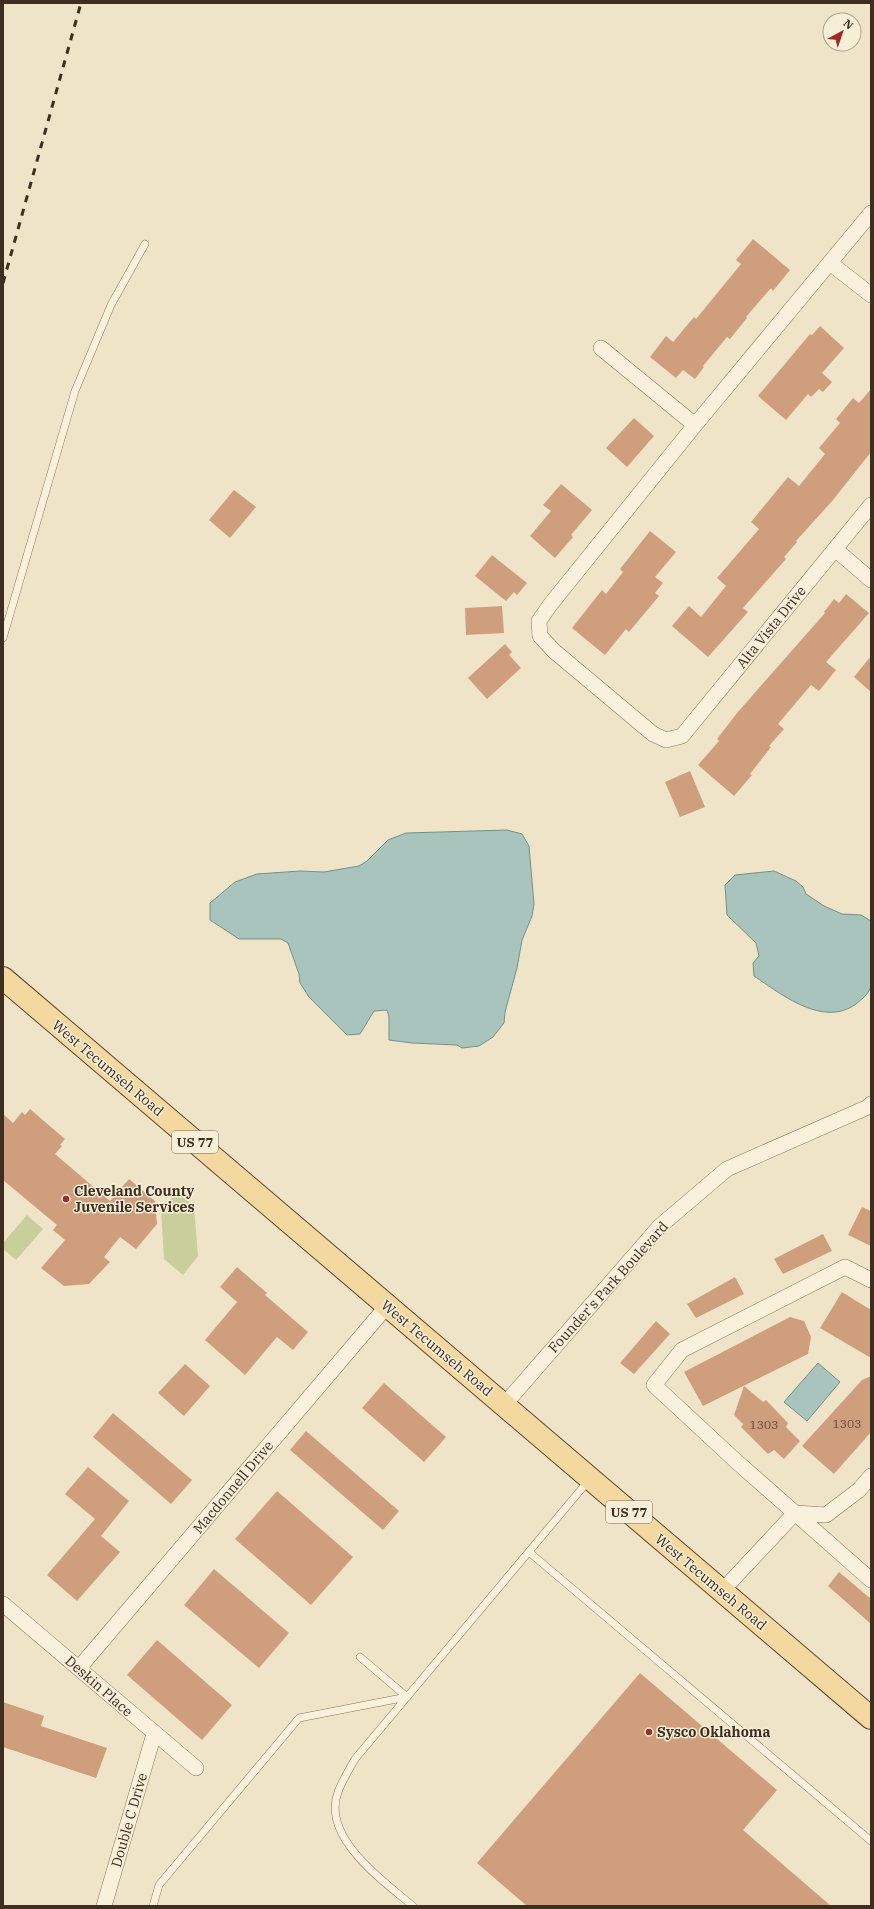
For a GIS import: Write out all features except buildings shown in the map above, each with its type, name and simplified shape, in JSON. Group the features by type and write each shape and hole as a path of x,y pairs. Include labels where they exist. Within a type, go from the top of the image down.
{"main road":[{"name":"West Tecumseh Road","path":"3,978 871,1718"}],"street":[{"path":"601,348 695,425 871,213"},
{"path":"830,263 871,295"},
{"name":"Alta Vista Drive","path":"695,425 539,621 540,636 554,651 654,734 666,740 682,736 871,505"},
{"path":"835,549 871,580"},
{"name":"Founder's Park Boulevard","path":"504,1405 660,1226 727,1169 868,1107 871,1104"},
{"path":"871,1280 845,1267 682,1350 654,1385 737,1462 871,1580"},
{"name":"Macdonnell Drive","path":"79,1668 387,1306"},
{"path":"796,1513 826,1515 859,1490 871,1476"},
{"path":"722,1591 796,1513"},
{"name":"Deskin Place","path":"3,1604 154,1734 196,1768"},
{"name":"Double C Drive","path":"104,1906 154,1734"}],"lane":[{"path":"3,638 75,391 111,305 145,244"},
{"path":"412,1906 365,1866 347,1844 336,1818 337,1793 355,1759 590,1479"},
{"path":"529,1552 871,1841"},
{"path":"360,1657 407,1697"},
{"path":"153,1906 159,1885 299,1718 407,1697"}],"green space":[{"path":"177,1192 194,1206 198,1256 183,1275 164,1259 161,1209"},
{"path":"27,1215 43,1229 16,1260 3,1249 3,1243"}],"water":[{"path":"507,830 522,834 529,846 534,904 532,916 522,940 517,968 505,1012 504,1023 493,1037 479,1046 462,1048 457,1045 412,1043 389,1040 389,1017 387,1010 374,1011 360,1034 347,1035 309,997 300,983 299,974 288,943 281,939 239,939 210,920 210,903 235,882 257,874 300,871 324,872 359,866 367,861 388,840 406,833"},
{"path":"774,871 796,881 803,887 806,894 824,906 842,914 861,915 871,921 871,985 867,993 856,1004 843,1010 830,1012 816,1010 803,1006 789,999 754,976 753,963 759,956 756,943 727,915 725,885 735,875"},
{"path":"818,1363 840,1382 807,1421 784,1402"}],"railway":[{"path":"3,283 81,3"}],"place":[{"name":"Cleveland County Juvenile Services","path":"66,1199"},
{"name":"Sysco Oklahoma","path":"649,1732"}]}
